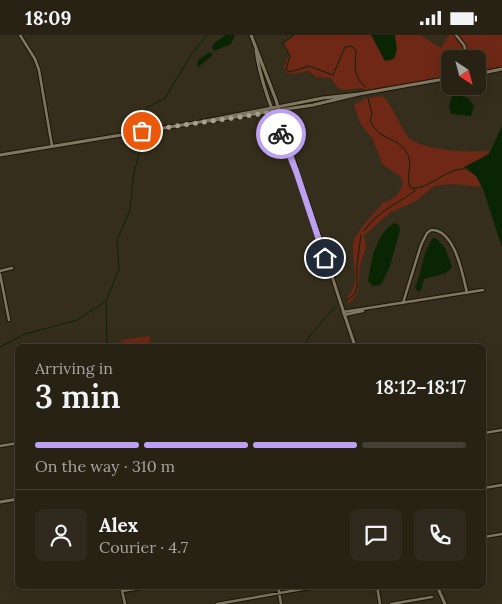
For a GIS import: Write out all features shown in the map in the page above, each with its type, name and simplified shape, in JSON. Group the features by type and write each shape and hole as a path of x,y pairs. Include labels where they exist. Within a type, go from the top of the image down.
{"street":[{"path":"20,35 35,59 52,146"},
{"path":"251,35 277,105 296,171 354,344"},
{"path":"456,35 464,45 465,50"},
{"path":"256,50 286,150 296,171"},
{"path":"486,72 502,69"},
{"path":"200,121 274,112 441,80"},
{"path":"0,155 200,121 277,105 359,94"},
{"path":"404,303 421,245 427,233 431,230 440,231 452,247 459,261 467,293"},
{"path":"9,320 0,272 12,268"},
{"path":"344,313 483,291"},
{"path":"486,433 502,430"},
{"path":"0,446 15,444"},
{"path":"486,488 502,485"},
{"path":"0,502 15,500"},
{"path":"486,537 502,534"},
{"path":"124,604 122,591 134,589"},
{"path":"278,589 281,604"},
{"path":"217,604 302,589"},
{"path":"378,589 380,604"},
{"path":"438,589 445,604"},
{"path":"391,604 432,597"}],"shaded area":[{"path":"226,35 235,35 231,44 214,51 212,48 214,43"},
{"path":"294,35 420,35 441,48 449,35 502,35 502,67 486,70 486,50 441,50 441,78 366,90 363,88 343,90 337,87 331,78 316,77 309,71 292,74 286,72 284,67 289,54 283,43"},
{"path":"371,35 395,35 397,50 394,59 385,61"},
{"path":"210,52 213,55 197,68 198,60"},
{"path":"460,95 468,98 474,106 471,116 451,114 449,106 452,96"},
{"path":"382,96 389,104 409,138 415,142 449,150 491,150 482,159 465,167 476,176 482,187 451,184 434,186 416,201 391,212 363,236 366,248 359,271 358,291 353,300 348,303 347,297 352,291 355,276 353,244 355,238 384,202 391,200 396,195 403,183 400,176 383,165 372,138 360,123 354,105 366,98"},
{"path":"502,126 502,247 483,189 476,176 464,167 489,154"},
{"path":"394,223 399,225 400,230 390,266 381,285 373,286 368,281 375,249 382,234"},
{"path":"433,238 436,238 445,248 452,267 446,273 424,279 421,290 418,292 415,287 429,243"},
{"path":"149,336 151,344 122,344 121,340"}],"waterway":[{"path":"142,124 142,113 148,107 165,98 191,55 207,35"},
{"path":"294,35 283,43 290,56 286,69 290,72 309,66 333,75 345,47 351,46 356,50 355,66 357,75 366,87"},
{"path":"368,98 372,114 370,121 374,127 378,132 402,146 409,156 409,184 411,188 424,186 458,169 465,169"},
{"path":"0,347 25,334 77,320 106,301 119,269 117,240 130,210 134,172 144,135"},
{"path":"364,231 381,213 416,190"},
{"path":"346,301 354,295 357,287 357,265 361,235"},
{"path":"106,302 107,344"},
{"path":"305,344 335,307"}],"way so far":[{"path":"142,131 200,121 222,120 274,112 281,134"}],"route":[{"path":"281,134 296,171 325,258"}]}
